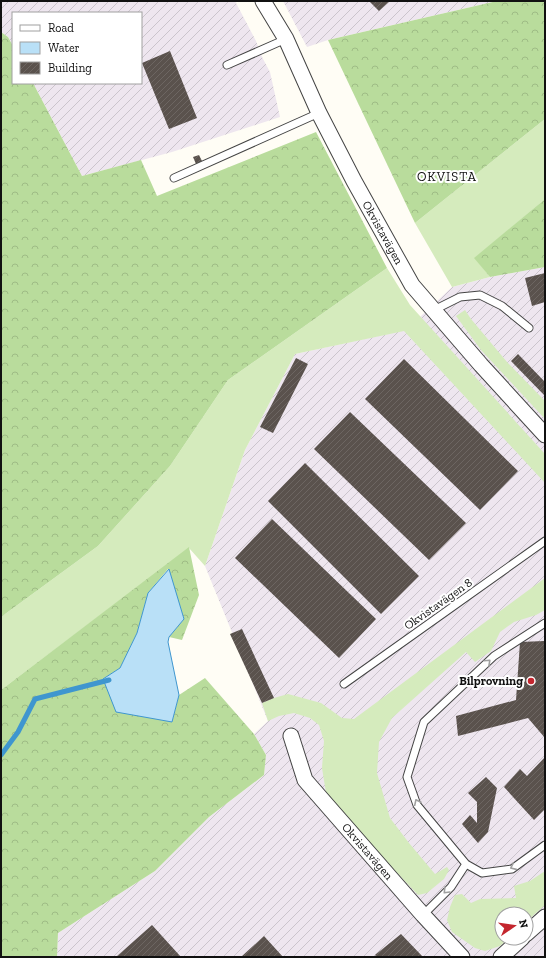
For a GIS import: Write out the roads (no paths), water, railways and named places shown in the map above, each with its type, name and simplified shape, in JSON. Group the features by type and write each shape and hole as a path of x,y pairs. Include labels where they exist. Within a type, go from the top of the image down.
{"street":[{"name":"Okvistavägen","path":"263,1 286,39 319,113 354,181 412,285 481,365 545,435"},
{"name":"Okvistavägen","path":"291,736 305,780 423,915 462,957"},
{"path":"534,927 545,917"},
{"path":"501,957 513,946"}],"lane":[{"path":"227,65 286,39"},
{"path":"174,178 319,113"},
{"path":"434,310 460,297 480,295 502,306 529,328"},
{"name":"Okvistavägen 8","path":"344,684 545,541"},
{"path":"545,623 494,656 424,722 407,777 417,805 466,864 482,873 512,869 545,846"},
{"path":"423,915 451,887 466,864"}],"water":[{"path":"169,569 184,619 169,637 168,642 179,695 172,722 116,712 103,679 120,668 137,633 148,593"}],"waterway":[{"path":"1,755 18,732 35,699 109,680"}],"place":[{"name":"Bilprovning","path":"531,681"}],"district":[{"name":"OKVISTA","path":"447,176"}]}
